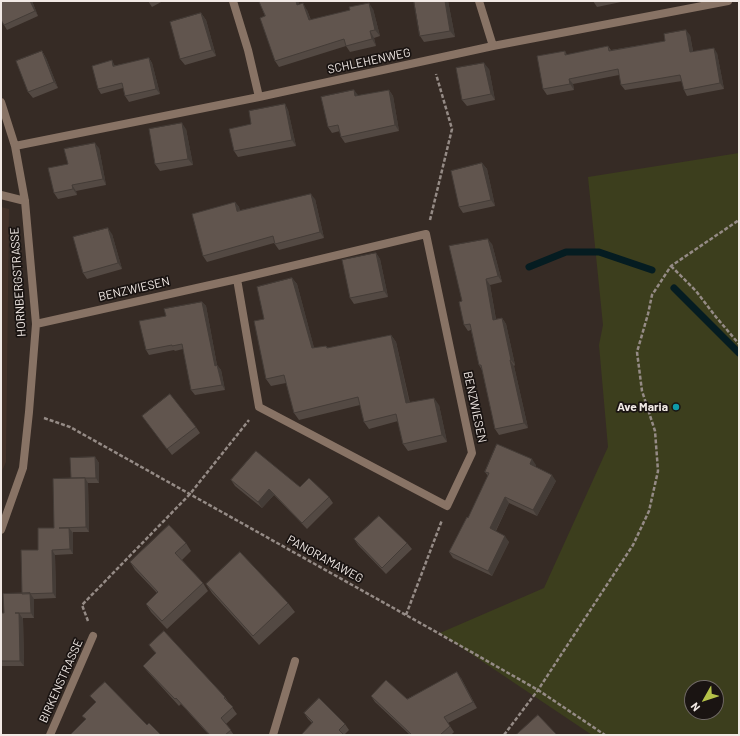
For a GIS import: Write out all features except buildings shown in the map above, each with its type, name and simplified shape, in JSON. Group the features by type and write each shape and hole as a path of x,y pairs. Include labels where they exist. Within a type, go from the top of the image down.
{"street":[{"path":"233,1 248,50 259,97"},
{"path":"479,1 493,46"},
{"name":"SCHLEHENWEG","path":"15,146 259,97 493,46 728,1"},
{"name":"HORNBERGSTRASSE","path":"1,102 15,146 24,201 36,324 23,468 1,530"},
{"path":"1,195 24,201"},
{"name":"BENZWIESEN","path":"36,324 426,234 472,453 447,506"},
{"path":"237,278 259,407 447,506"},
{"name":"BIRKENSTRASSE","path":"50,735 93,636"},
{"path":"273,735 295,661"}],"path":[{"path":"426,234 452,129 431,59"},
{"path":"504,735 538,690 633,545 649,511 658,471 655,431 642,391 637,352 652,295 671,266 739,220"},
{"path":"671,266 696,291 739,344"},
{"path":"93,636 82,605 190,494 259,407"},
{"name":"PANORAMAWEG","path":"29,412 70,427 406,615 538,690 605,735"},
{"path":"406,615 447,506"}],"shaded area":[{"path":"1,207 9,209 6,462 1,473"}],"green space":[{"path":"739,153 739,735 592,735 440,633 544,588 608,447 599,345 603,325 588,177"}],"waterway":[{"path":"529,267 566,252 599,252 652,270"},
{"path":"674,288 739,353"}],"place":[{"name":"Ave Maria","path":"676,407"}]}
